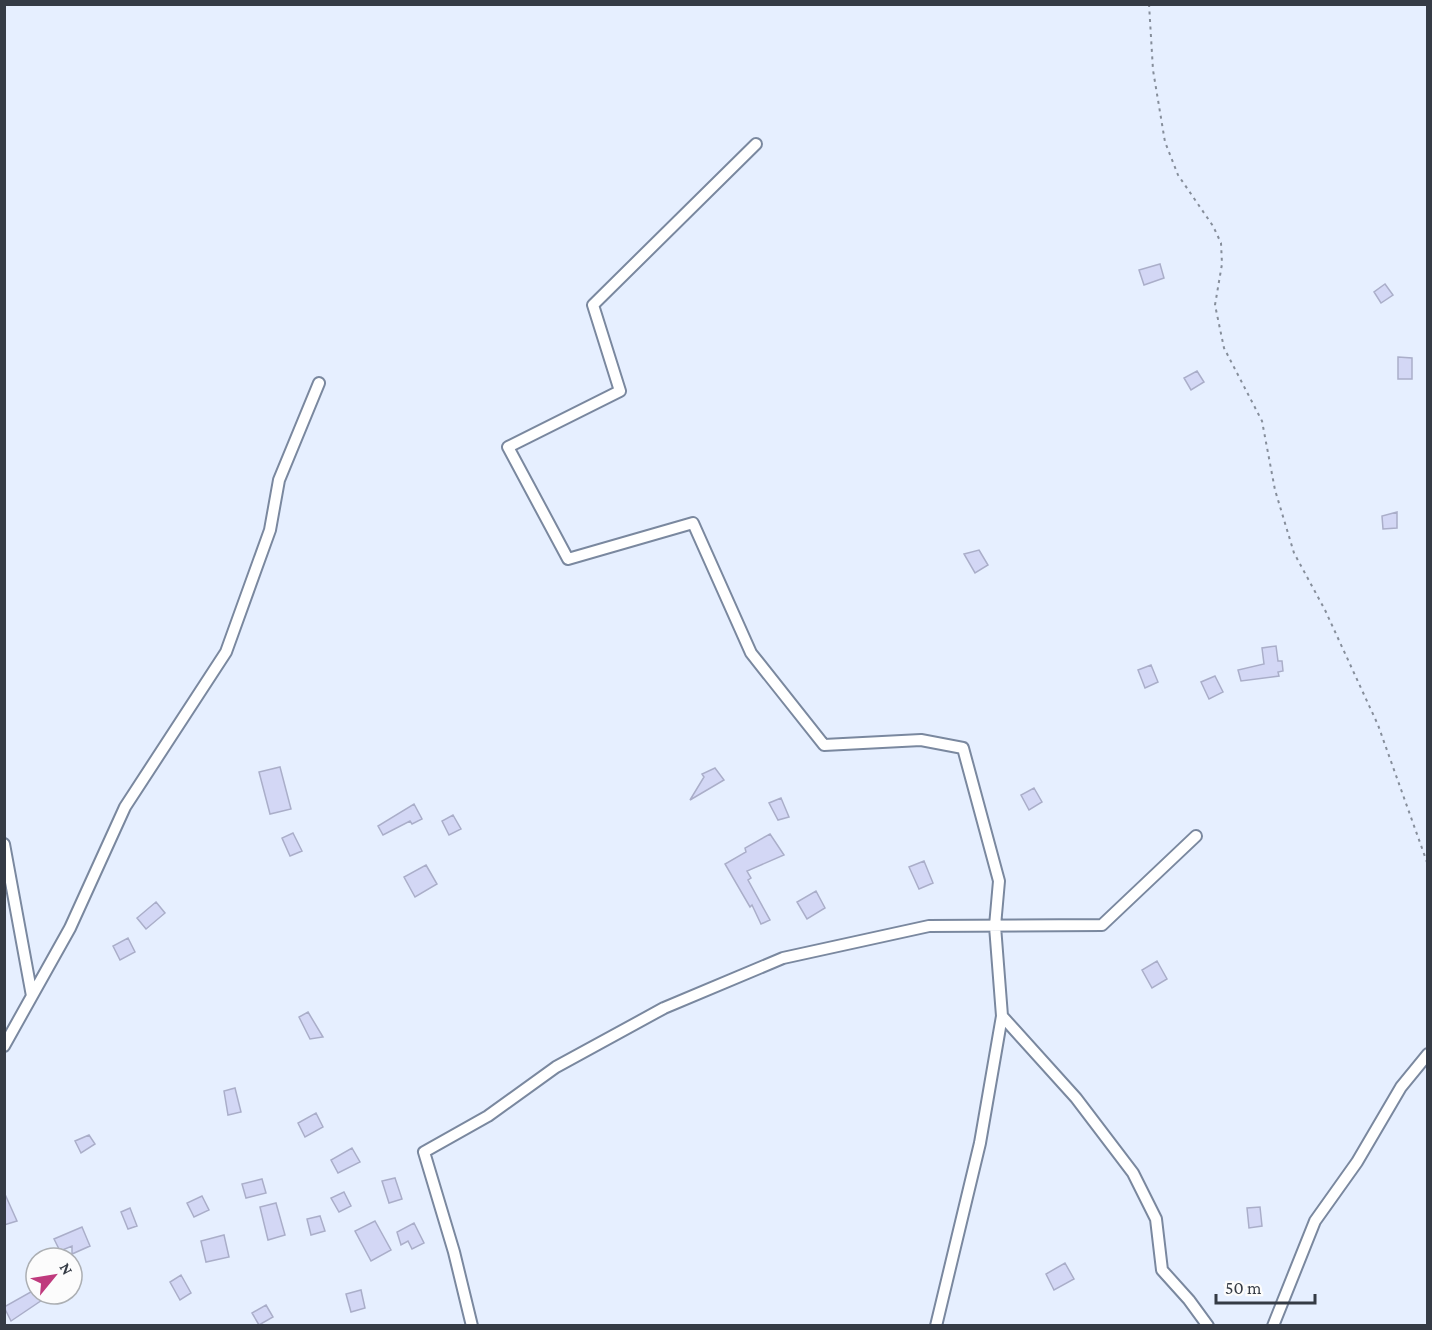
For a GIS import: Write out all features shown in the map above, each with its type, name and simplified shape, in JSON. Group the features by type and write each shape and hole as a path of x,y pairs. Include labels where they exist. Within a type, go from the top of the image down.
{"street":[{"path":"756,144 592,305 620,392 508,447 568,560 693,523 751,653 824,745 921,740 963,748 999,881 995,926 1002,1016 980,1143 936,1326"},
{"path":"4,1046 70,928 125,807 226,652 270,530 279,480 319,383"},
{"path":"472,1326 454,1252 424,1152 488,1116 556,1067 664,1008 783,958 929,926 1102,925 1196,836"},
{"path":"4,844 32,996"},
{"path":"1002,1016 1076,1098 1133,1173 1156,1219 1162,1270 1189,1300 1208,1326"},
{"path":"1273,1326 1315,1221 1357,1162 1401,1087 1428,1054"}],"path":[{"path":"1149,4 1153,70 1165,142 1179,175 1214,226 1221,243 1222,264 1215,305 1224,348 1262,421 1275,490 1293,553 1325,610 1378,725 1428,865"}],"building":[{"path":"1160,264 1164,278 1144,285 1139,270"},
{"path":"1385,284 1393,295 1381,303 1374,292"},
{"path":"1398,357 1412,358 1412,379 1398,379"},
{"path":"1197,371 1204,382 1191,390 1184,378"},
{"path":"1397,512 1397,528 1383,529 1382,516"},
{"path":"979,550 988,565 975,573 964,554"},
{"path":"1276,646 1278,661 1282,661 1283,671 1278,672 1279,676 1241,681 1238,670 1264,664 1262,648"},
{"path":"1151,665 1158,682 1145,688 1138,670"},
{"path":"1215,676 1223,692 1209,699 1201,682"},
{"path":"280,767 291,809 270,814 259,772"},
{"path":"715,768 724,780 690,800 704,777 702,774"},
{"path":"1034,788 1042,802 1029,810 1021,795"},
{"path":"781,798 789,817 778,820 769,803"},
{"path":"414,804 422,819 412,824 410,821 383,835 378,826"},
{"path":"453,815 461,829 449,835 442,821"},
{"path":"293,833 302,851 290,856 282,838"},
{"path":"770,834 784,855 747,871 751,878 748,880 770,920 761,924 752,905 750,907 725,864 746,852 745,848"},
{"path":"924,861 933,883 919,889 909,867"},
{"path":"426,865 437,884 415,897 404,877"},
{"path":"816,891 825,908 807,919 797,902"},
{"path":"156,902 165,913 146,929 137,918"},
{"path":"128,938 135,952 120,960 113,946"},
{"path":"1157,961 1167,979 1152,988 1142,970"},
{"path":"308,1012 323,1037 310,1039 299,1017"},
{"path":"235,1088 241,1112 228,1115 224,1091"},
{"path":"316,1113 323,1127 305,1137 298,1123"},
{"path":"89,1135 95,1144 81,1153 75,1141"},
{"path":"352,1148 360,1162 338,1173 331,1160"},
{"path":"395,1178 402,1199 389,1203 382,1181"},
{"path":"262,1179 266,1193 246,1198 242,1184"},
{"path":"4,1192 17,1221 4,1225"},
{"path":"344,1192 351,1206 339,1212 331,1198"},
{"path":"202,1196 209,1210 194,1217 187,1203"},
{"path":"276,1203 285,1235 268,1240 260,1207"},
{"path":"1260,1207 1262,1226 1249,1228 1247,1208"},
{"path":"130,1208 137,1226 128,1229 121,1212"},
{"path":"320,1216 325,1231 311,1235 307,1219"},
{"path":"375,1221 391,1250 371,1261 355,1231"},
{"path":"414,1223 424,1243 412,1249 408,1241 401,1245 397,1232"},
{"path":"82,1227 90,1246 84,1249 84,1246 58,1246 54,1239"},
{"path":"224,1235 229,1257 206,1262 201,1241"},
{"path":"1065,1263 1074,1279 1054,1290 1046,1274"},
{"path":"181,1275 191,1293 180,1300 170,1282"},
{"path":"361,1290 365,1308 351,1312 346,1294"},
{"path":"24,1296 24,1306 33,1306 11,1321 4,1307"},
{"path":"266,1305 273,1317 259,1325 252,1313"}]}
